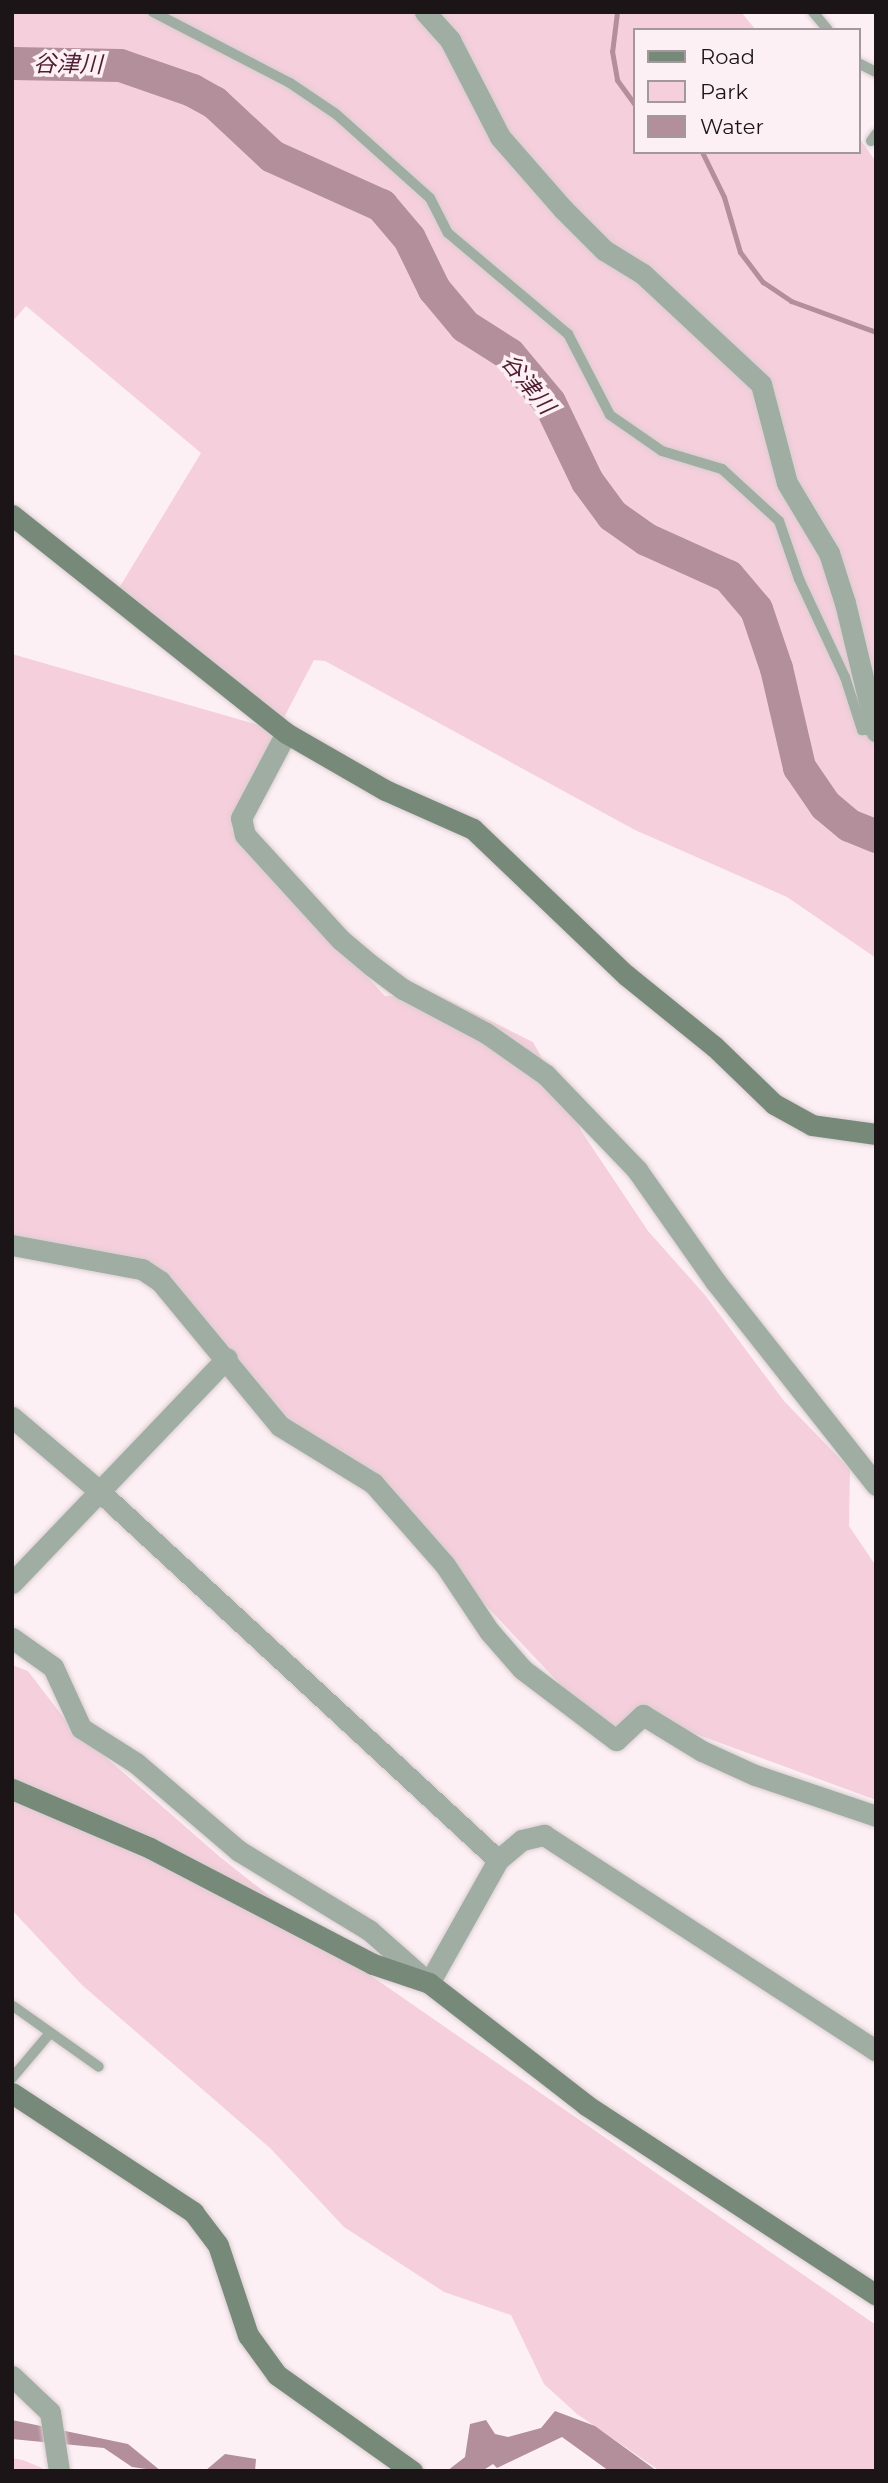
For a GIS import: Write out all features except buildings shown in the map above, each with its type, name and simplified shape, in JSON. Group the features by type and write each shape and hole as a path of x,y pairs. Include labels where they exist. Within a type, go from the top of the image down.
{"street":[{"path":"425,12 450,40 500,137 563,209 604,250 643,274 761,384 787,483 829,553 845,603 875,730"},
{"path":"12,515 286,733 385,790 473,829 626,975 715,1047 774,1104 812,1125 876,1134"},
{"path":"286,733 241,818 245,835 341,940 372,966 403,989 486,1033 546,1075 637,1170 715,1281 876,1485"},
{"path":"12,1245 142,1269 160,1281 280,1426 373,1483 445,1565 489,1631 522,1669 608,1735 616,1740 643,1715 702,1751 755,1775 876,1816"},
{"path":"12,1583 226,1358"},
{"path":"12,1417 98,1490 498,1860"},
{"path":"12,1638 53,1667 80,1728 136,1763 239,1851 369,1930 429,1983 586,2105 876,2295"},
{"path":"12,1790 150,1848 373,1964 429,1983"},
{"path":"429,1983 498,1860 522,1840 544,1835 876,2051"},
{"path":"12,2094 193,2212 213,2235 239,2315 259,2354 294,2389 408,2468"},
{"path":"12,2376 39,2400 53,2421 59,2462"}],"lane":[{"path":"153,12 290,83 336,114 430,198 448,233 568,334 610,415 662,451 722,469 779,521 799,579 845,677 862,730 875,730"},
{"path":"813,12 826,28"},
{"path":"860,64 876,72"},
{"path":"13,2006 99,2067"},
{"path":"12,2078 50,2033"}],"green space":[{"path":"12,12 741,12 754,28 632,28 632,154 860,154 860,139 876,162 876,958 787,897 635,830 325,661 314,660 279,727 113,598 201,453 26,306 12,322"},
{"path":"12,654 286,733 231,829 385,996 438,995 533,1042 582,1132 648,1231 705,1295 784,1401 850,1469 849,1526 876,1566 876,1800 644,1715 608,1735 410,1525 286,1425 163,1278 12,1245"},
{"path":"12,1665 28,1671 70,1726 220,1857 367,1973 876,2325 876,2471 660,2471 577,2414 544,2384 511,2315 444,2292 344,2227 270,2148 82,1985 12,1910"},
{"path":"12,2458 23,2460 49,2471 12,2471"}],"water":[{"path":"555,2411 595,2426 657,2471 609,2471 562,2437 497,2468 493,2464 482,2471 447,2471 465,2457 470,2424 486,2420 495,2434 508,2437 541,2428"},
{"path":"12,2420 128,2444 161,2471 132,2467 104,2448 12,2439"},
{"path":"225,2454 256,2459 255,2471 205,2471"}],"waterway":[{"path":"617,12 612,51 617,80 632,100"},
{"name":"谷津川","path":"12,63 120,65 192,90 214,102 272,156 381,205 409,238 434,289 465,326 509,354 549,402 587,481 612,515 646,539 728,576 756,609 776,668 799,767 825,805 849,825 876,836"},
{"path":"703,154 724,197 740,252 763,282 791,301 876,332"}]}
